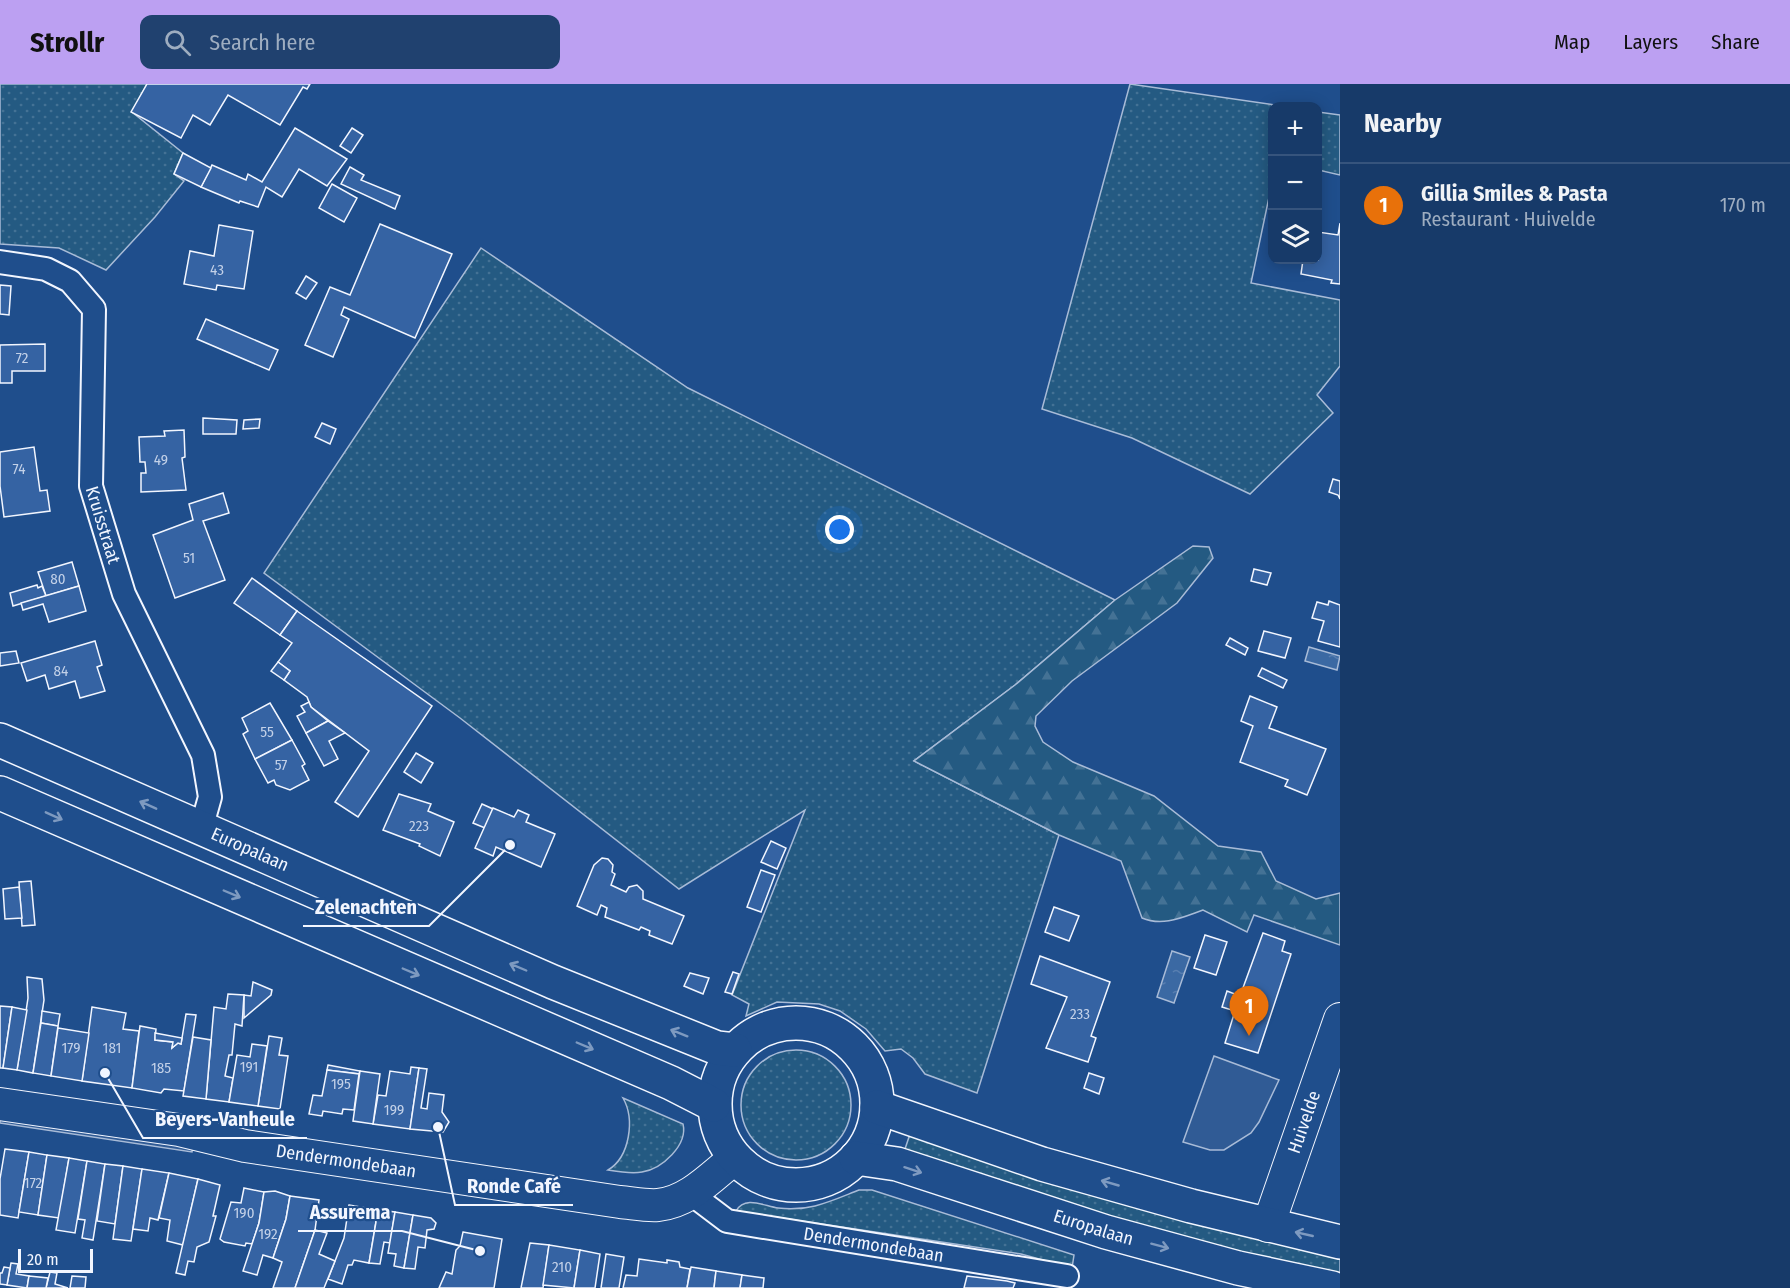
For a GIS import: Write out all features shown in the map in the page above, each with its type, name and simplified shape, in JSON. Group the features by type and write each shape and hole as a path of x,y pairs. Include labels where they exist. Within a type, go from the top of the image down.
{"main road":[{"name":"Europalaan","path":"0,740 553,982 717,1048 735,1050"},
{"path":"0,793 671,1083 714,1106"},
{"path":"807,1023 821,1026 852,1046 866,1064 874,1085 877,1107 872,1137 856,1158 838,1174 822,1181 793,1185 759,1175 735,1158 719,1133 714,1106 718,1079 735,1050 760,1031 788,1024 807,1023"},
{"path":"877,1107 1042,1164 1268,1226 1340,1242"},
{"name":"Europalaan","path":"856,1158 897,1164 1106,1232 1238,1268 1332,1288"}],"street":[{"name":"Kruisstraat","path":"0,262 46,269 70,281 94,309 91,486 124,594 203,755 210,797 201,829"},
{"name":"Huivelde","path":"1268,1226 1340,1019"},
{"name":"Dendermondebaan","path":"0,1104 179,1130 245,1146 620,1202 659,1205 690,1193 709,1182 735,1158"},
{"name":"Dendermondebaan","path":"690,1193 727,1221 1067,1276"}],"green space":[{"path":"0,84 147,84 132,112 183,153 174,174 184,181 155,217 106,270 59,248 0,244"},
{"path":"1130,84 1268,104 1268,202 1251,283 1340,300 1340,366 1317,395 1333,413 1250,494 1132,438 1042,409"},
{"path":"1322,113 1340,115 1340,175 1322,171"},
{"path":"481,248 688,388 1115,600 1015,685 914,761 1059,835 977,1093 925,1074 913,1058 901,1049 885,1051 866,1029 840,1011 819,1004 777,1002 746,1016 749,1004 732,995 805,810 679,889 460,718 264,573"},
{"path":"1193,546 1209,547 1213,558 1177,603 1072,681 1036,716 1035,726 1043,742 1073,762 1154,796 1218,846 1261,852 1276,881 1316,899 1340,893 1340,945 1254,915 1247,932 1203,910 1180,918 1158,922 1142,918 1121,861 1059,835 914,761 1015,685 1115,600"},
{"path":"796,1050 817,1054 835,1066 847,1084 851,1105 847,1126 835,1144 817,1156 796,1160 775,1156 757,1144 745,1126 741,1105 745,1084 757,1066 775,1054"},
{"path":"623,1098 683,1124 682,1140 672,1155 650,1170 634,1173 608,1170 615,1164 626,1147 629,1116"},
{"path":"910,1134 1340,1257 1340,1277 1091,1213 904,1152"},
{"path":"859,1190 872,1190 1074,1255 1072,1268 1021,1254 736,1211 740,1206 750,1202 790,1209 810,1207 830,1202"}],"shaded area":[{"path":"1214,1056 1279,1080 1259,1122 1251,1133 1224,1150 1210,1150 1183,1142"},
{"path":"0,1116 193,1145 192,1152 0,1123"}],"water":[{"path":"1309,647 1340,656 1337,670 1305,661"},
{"path":"1172,951 1190,957 1174,1003 1157,997"}],"building":[{"path":"147,84 310,84 307,89 303,87 280,125 228,95 210,125 193,115 181,138 131,112"},
{"path":"295,128 347,159 327,186 299,169 282,197 266,187 258,207 240,201 239,203 201,187 212,165 246,180 248,174 262,182"},
{"path":"352,128 363,135 351,153 340,146"},
{"path":"183,153 211,168 201,187 174,174"},
{"path":"350,167 364,175 361,180 400,196 395,209 341,184"},
{"path":"332,184 357,198 344,222 319,208"},
{"path":"1340,223 1340,284 1331,283 1332,280 1301,274 1302,264 1322,264 1322,233 1338,235"},
{"path":"380,224 452,254 415,338 344,307 341,315 349,319 333,357 305,345 330,287 350,295"},
{"path":"219,225 253,231 244,289 217,285 216,290 184,284 190,251 214,256"},
{"path":"306,276 317,283 306,299 296,293"},
{"path":"0,285 11,286 9,315 0,314"},
{"path":"206,319 278,350 269,370 197,339"},
{"path":"45,344 45,371 12,371 12,383 0,383 0,345"},
{"path":"203,418 237,420 236,434 203,434"},
{"path":"260,419 259,428 243,429 244,420"},
{"path":"322,423 336,429 330,444 315,437"},
{"path":"184,430 185,457 182,458 186,490 141,492 141,473 146,473 145,462 140,462 139,437 165,436 164,431"},
{"path":"34,447 40,491 47,490 50,511 4,517 0,486 0,452"},
{"path":"1333,479 1340,481 1340,499 1338,495 1329,492"},
{"path":"223,493 229,513 203,521 225,580 175,598 153,535 193,520 189,504"},
{"path":"72,562 79,586 46,596 38,572"},
{"path":"1254,569 1271,573 1267,585 1251,581"},
{"path":"252,578 297,611 280,635 234,603"},
{"path":"37,585 38,588 42,586 46,596 13,606 10,593"},
{"path":"79,586 86,611 49,622 43,604 23,610 21,603"},
{"path":"1329,601 1340,605 1340,647 1318,641 1324,621 1312,618 1317,602 1328,605"},
{"path":"297,611 432,706 358,817 335,802 369,751 311,707 307,697 284,680 290,671 278,662 292,643 280,635"},
{"path":"1264,631 1291,638 1285,658 1258,651"},
{"path":"1230,638 1248,648 1245,655 1226,645"},
{"path":"95,641 102,665 97,667 105,691 80,698 75,681 49,689 45,675 27,681 21,663"},
{"path":"16,651 19,663 0,666 0,653"},
{"path":"278,662 290,671 284,680 271,671"},
{"path":"1262,668 1287,680 1283,688 1258,676"},
{"path":"1250,696 1277,707 1269,728 1326,749 1307,795 1285,786 1288,780 1240,762 1253,726 1241,721"},
{"path":"309,702 311,707 328,721 306,733 297,716 305,712 301,706"},
{"path":"270,703 292,740 255,759 243,734 248,731 242,718"},
{"path":"328,721 345,733 329,741 338,759 324,766 306,733"},
{"path":"292,740 305,764 302,766 309,780 290,790 276,785 274,780 268,783 255,759"},
{"path":"416,753 433,763 421,783 404,772"},
{"path":"399,794 431,804 428,811 454,822 440,856 419,846 420,844 383,830"},
{"path":"482,804 493,809 485,828 473,823"},
{"path":"493,808 514,817 518,810 529,815 526,822 555,834 541,867 496,847 493,856 475,848"},
{"path":"771,841 786,848 777,869 761,862"},
{"path":"602,858 608,859 613,865 612,872 615,874 611,885 626,892 629,887 637,885 643,891 643,899 684,916 672,944 649,935 650,931 641,927 639,930 605,917 607,908 601,905 597,915 577,906 594,865"},
{"path":"761,870 775,875 761,912 747,907"},
{"path":"31,881 35,925 22,926 19,882"},
{"path":"19,887 22,918 5,919 3,889"},
{"path":"1054,907 1079,916 1069,941 1045,932"},
{"path":"1263,933 1285,941 1282,951 1291,954 1258,1053 1225,1043 1235,1011 1222,1007 1227,991 1240,996"},
{"path":"1205,935 1227,942 1216,975 1194,968"},
{"path":"1040,956 1110,982 1091,1036 1096,1038 1088,1062 1046,1048 1067,997 1031,984"},
{"path":"733,972 739,974 732,994 725,992"},
{"path":"690,973 709,978 703,994 684,986"},
{"path":"27,977 42,979 44,1000 33,1073 17,1070 28,998"},
{"path":"253,982 272,990 271,995 244,1018 244,995 251,996"},
{"path":"228,994 244,995 242,1026 235,1024 232,1055 229,1055 225,1076 233,1078 229,1102 206,1099 214,1007 226,1009"},
{"path":"0,1006 12,1007 3,1068 0,1068"},
{"path":"12,1007 27,1010 17,1070 3,1068"},
{"path":"92,1007 126,1013 123,1029 139,1031 132,1088 82,1081"},
{"path":"42,1011 60,1014 58,1026 41,1023"},
{"path":"186,1014 196,1015 184,1091 164,1089 161,1093 132,1088 140,1026 156,1029 155,1040 173,1042 172,1048 178,1043 181,1044"},
{"path":"41,1023 58,1026 51,1076 33,1073"},
{"path":"58,1028 89,1033 82,1081 51,1076"},
{"path":"155,1033 182,1038 181,1044 178,1043 172,1048 173,1042 155,1040"},
{"path":"269,1036 282,1038 279,1055 288,1056 280,1109 258,1106"},
{"path":"193,1037 211,1040 206,1099 183,1096"},
{"path":"252,1044 267,1046 258,1106 229,1102 237,1055 250,1057"},
{"path":"328,1065 360,1071 359,1074 327,1070"},
{"path":"411,1067 419,1068 410,1129 373,1124 378,1095 386,1096 390,1071 410,1074"},
{"path":"419,1068 427,1069 421,1108 427,1109 429,1093 444,1095 442,1112 449,1122 443,1132 410,1129"},
{"path":"327,1070 359,1074 354,1110 343,1109 342,1114 323,1111 322,1116 309,1114 313,1095 322,1096"},
{"path":"360,1071 380,1074 373,1124 353,1121"},
{"path":"1089,1073 1104,1078 1099,1094 1084,1088"},
{"path":"5,1149 29,1152 18,1218 0,1215 0,1179"},
{"path":"29,1152 47,1155 38,1215 19,1212"},
{"path":"47,1155 69,1158 59,1218 38,1215"},
{"path":"69,1158 87,1161 75,1233 56,1230"},
{"path":"87,1161 105,1164 93,1240 82,1238 85,1220 78,1219"},
{"path":"105,1164 123,1166 115,1224 97,1221"},
{"path":"123,1166 142,1169 131,1241 113,1239"},
{"path":"142,1169 169,1173 158,1220 150,1218 148,1231 133,1229"},
{"path":"169,1173 198,1179 183,1245 167,1241 170,1220 159,1218"},
{"path":"198,1179 220,1185 213,1216 216,1216 209,1242 197,1247 194,1262 188,1261 185,1275 176,1273"},
{"path":"244,1188 264,1192 259,1223 252,1244 246,1243 245,1246 224,1242 220,1239 231,1202 241,1203"},
{"path":"275,1191 290,1196 286,1219 273,1258 263,1255 257,1275 243,1271 259,1223 264,1192"},
{"path":"290,1196 319,1200 315,1230 295,1288 273,1288 282,1262 273,1258 286,1219"},
{"path":"349,1205 378,1210 369,1263 354,1260 352,1265 348,1265 342,1284 328,1279 344,1238"},
{"path":"378,1210 395,1212 390,1243 384,1242 380,1264 369,1263"},
{"path":"395,1212 413,1215 404,1268 394,1266 396,1254 388,1253"},
{"path":"413,1215 431,1218 436,1223 434,1229 427,1230 425,1248 418,1247 415,1269 404,1268"},
{"path":"315,1230 327,1233 319,1254 335,1261 324,1288 295,1288"},
{"path":"463,1232 502,1239 494,1288 439,1288 446,1272 452,1274 456,1250 460,1246"},
{"path":"530,1243 549,1245 543,1288 521,1288"},
{"path":"549,1245 580,1250 574,1288 543,1285"},
{"path":"580,1250 600,1254 595,1288 574,1288"},
{"path":"606,1254 624,1257 619,1288 601,1288"},
{"path":"639,1259 667,1263 667,1260 679,1262 680,1267 690,1269 687,1288 623,1288 626,1275 637,1276"},
{"path":"11,1263 18,1264 16,1274 29,1276 27,1288 7,1285"},
{"path":"4,1267 10,1268 7,1285 0,1284 0,1273"},
{"path":"691,1267 716,1271 714,1288 687,1288"},
{"path":"716,1271 742,1275 740,1288 714,1288"},
{"path":"50,1272 57,1273 55,1284 68,1288 46,1288"},
{"path":"742,1275 764,1278 763,1288 740,1288"},
{"path":"29,1276 48,1278 46,1288 27,1288"},
{"path":"72,1276 86,1277 85,1288 70,1288"},
{"path":"967,1276 1015,1283 1013,1288 964,1288"}],"place":[{"name":"Zelenachten","path":"510,845"},
{"name":"Gillia Smiles & Pasta","path":"1249,1036"},
{"name":"Beyers-Vanheule","path":"105,1073"},
{"name":"Ronde Café","path":"438,1127"},
{"name":"Assurema","path":"480,1251"}]}
